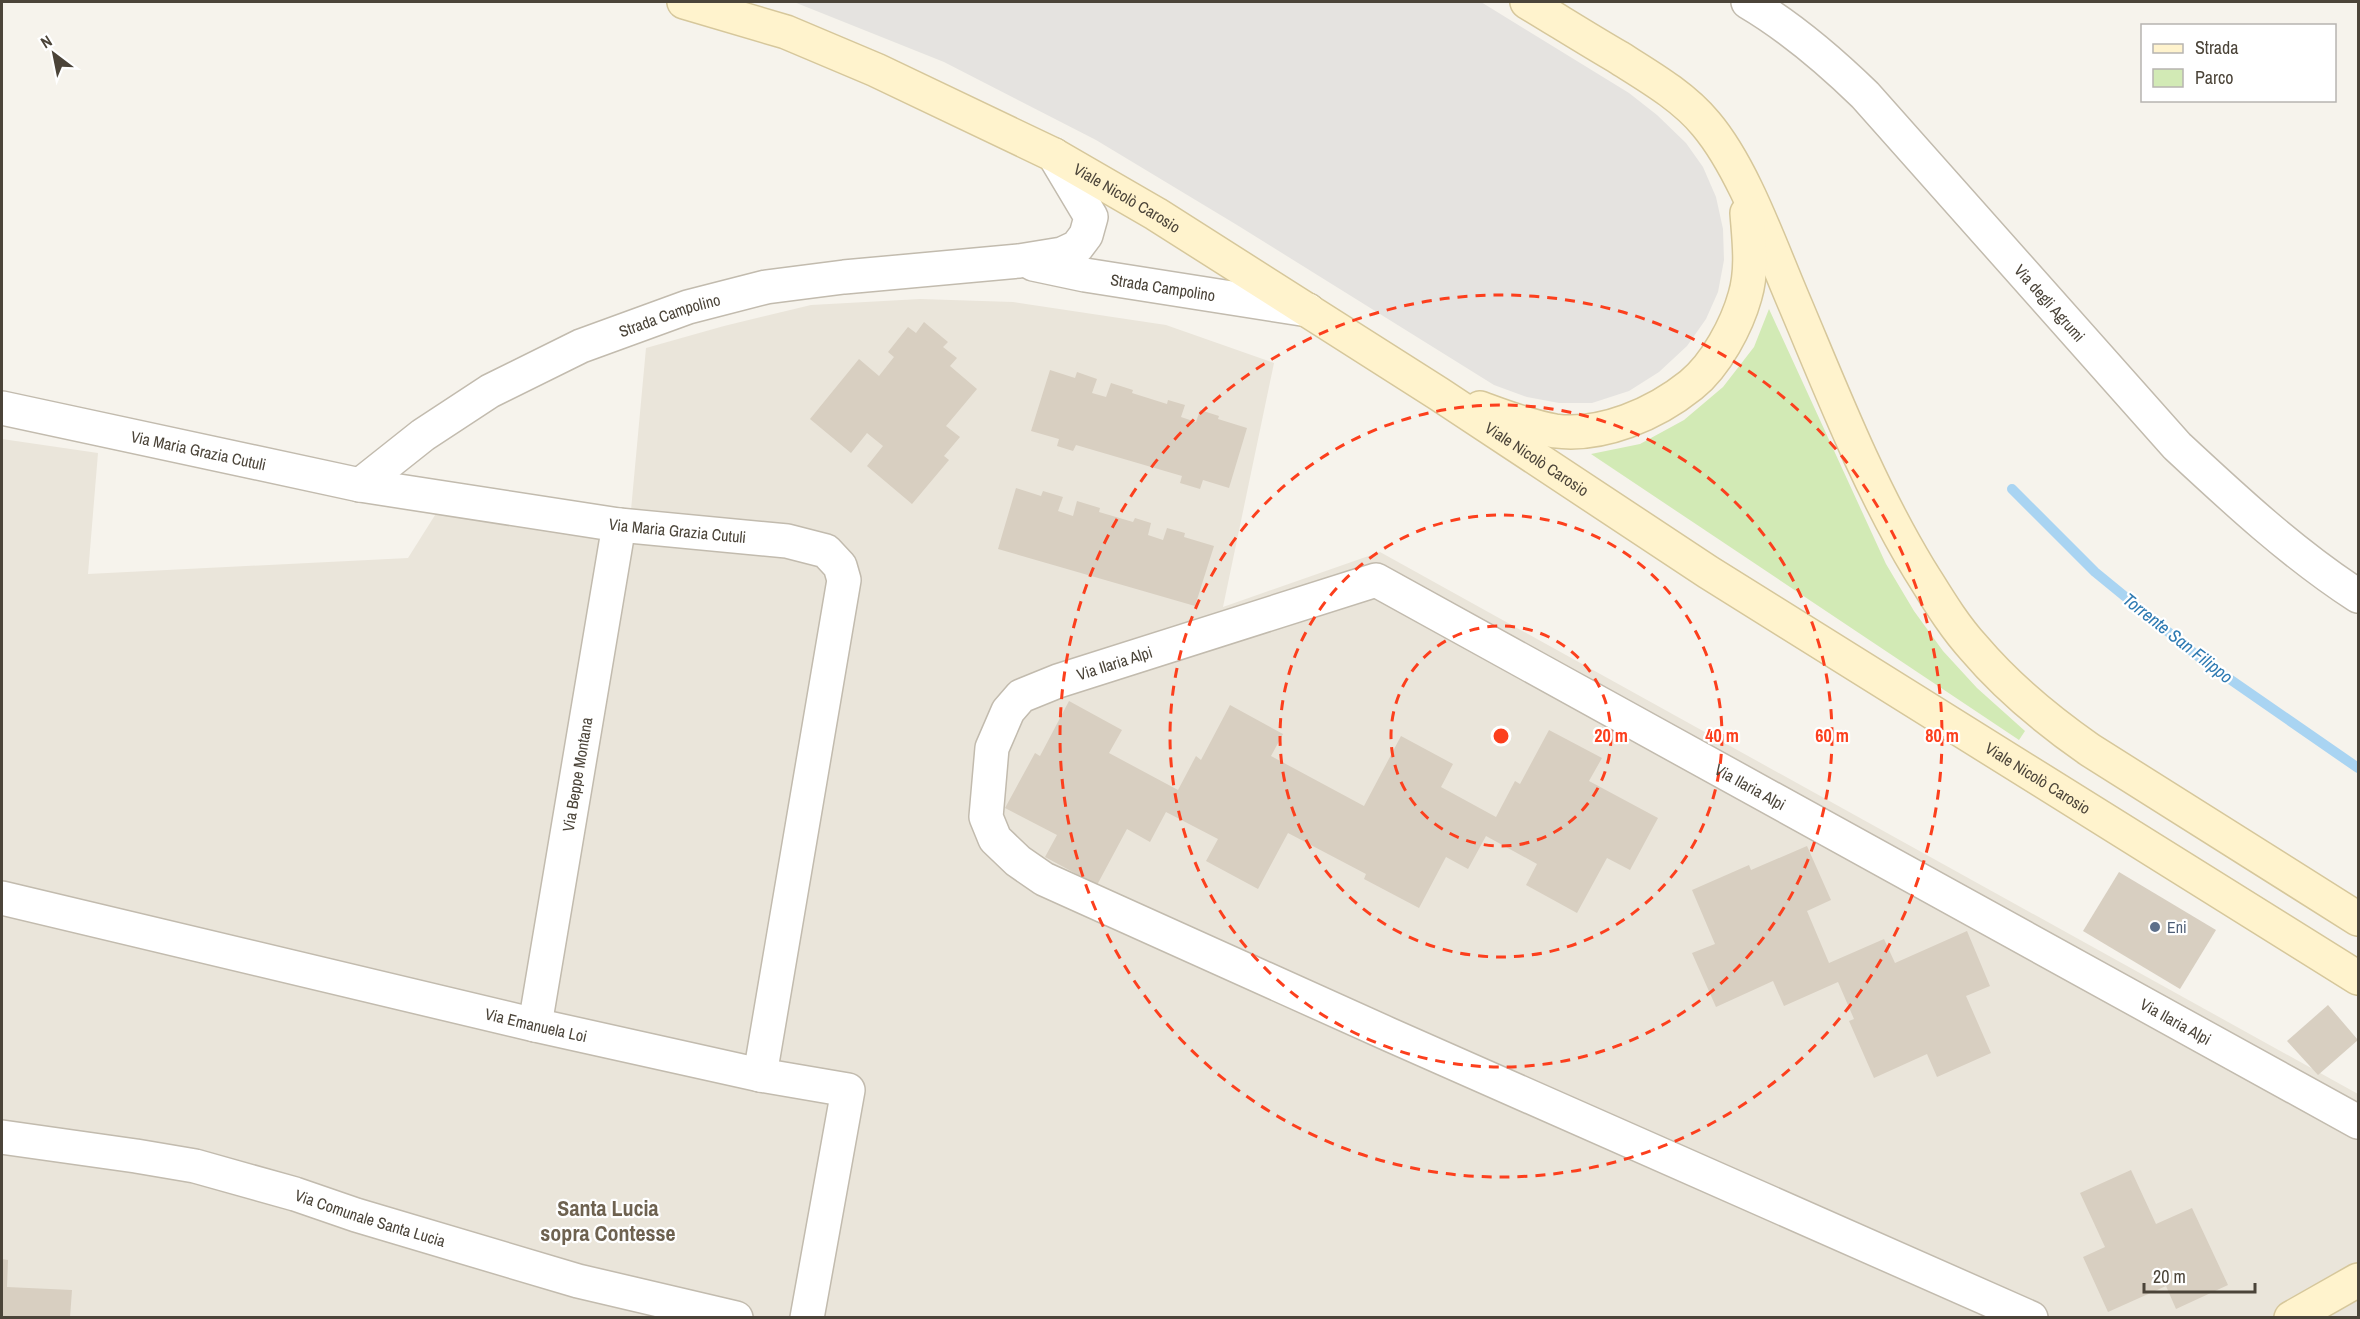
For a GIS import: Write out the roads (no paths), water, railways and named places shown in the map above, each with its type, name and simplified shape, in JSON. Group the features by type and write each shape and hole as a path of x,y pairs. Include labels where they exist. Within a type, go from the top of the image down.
{"main road":[{"name":"Viale Nicolò Carosio","path":"684,2 786,32 876,70 1054,155 1156,214 1439,394 1718,578 2358,978"},
{"path":"1527,2 1642,72 1676,96 1705,123 1727,153 1895,530 1944,610 1973,647 2006,683 2041,715 2090,750 2358,918"},
{"path":"1439,394 1519,422 1556,431 1593,430 1626,421 1660,406 1693,384 1717,355 1733,328 1746,294 1750,262 1745,191"},
{"path":"2291,1317 2358,1280"}],"street":[{"name":"Via degli Agrumi","path":"1748,2 1778,20 1821,53 1865,95 2177,446 2292,550 2358,596"},
{"name":"Strada Campolino","path":"360,486 423,435 490,391 581,346 688,307 766,287 844,277 1019,261 1062,254 1077,247 1086,235 1091,217 1054,155"},
{"name":"Strada Campolino","path":"1019,261 1085,275 1308,310"},
{"name":"Via Maria Grazia Cutuli","path":"2,408 360,486 619,525 787,541 826,551 840,566 844,580 760,1075"},
{"name":"Via Beppe Montana","path":"535,1025 619,525"},
{"name":"Via Ilaria Alpi","path":"2031,1317 1388,1034 1044,879 1018,861 995,838 986,817 992,748 1008,711 1022,696 1058,681 1376,580 2358,1122"},
{"name":"Via Emanuela Loi","path":"2,898 535,1025 760,1075 848,1090 807,1317"},
{"name":"Via Comunale Santa Lucia","path":"2,1137 136,1155 195,1166 295,1194 356,1215 578,1281 736,1317"}],"waterway":[{"name":"Torrente San Filippo","path":"2012,489 2095,572 2205,662 2358,768"}],"place":[{"name":"Eni","path":"2155,927"}],"district":[{"name":"Santa Lucia sopra Contesse","path":"608,1220"}]}
